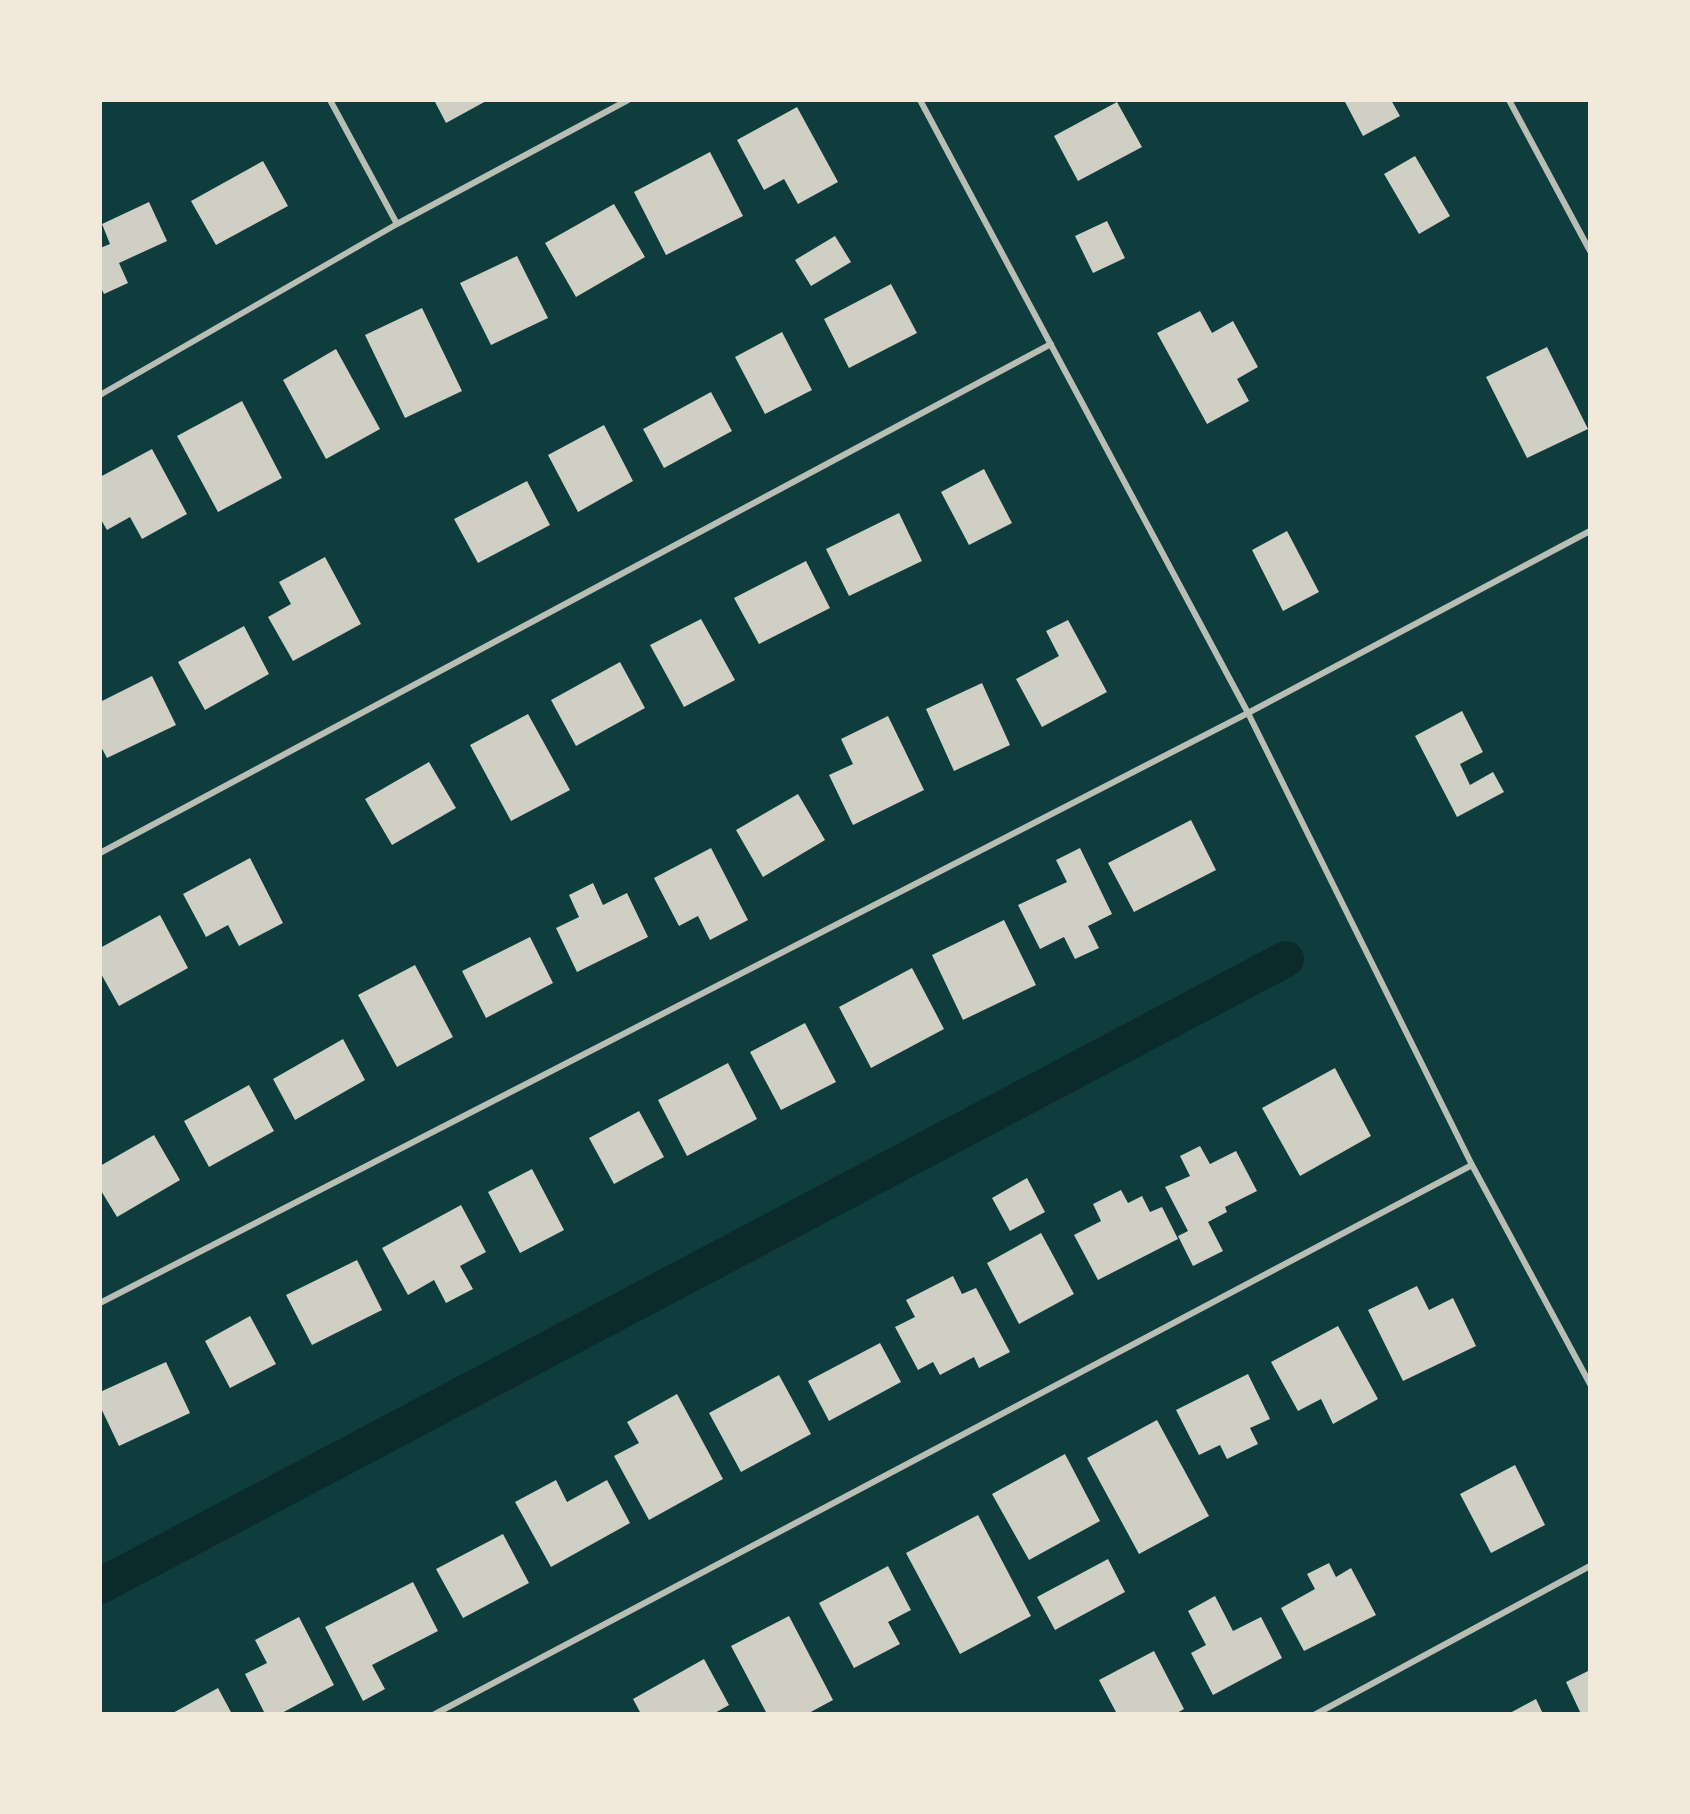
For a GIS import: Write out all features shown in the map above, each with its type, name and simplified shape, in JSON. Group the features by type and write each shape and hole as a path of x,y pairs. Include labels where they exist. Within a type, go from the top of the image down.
{"street":[{"path":"330,100 397,224"},
{"path":"100,395 397,224 628,100"},
{"path":"920,100 1248,713 1472,1164 1590,1384"},
{"path":"1509,100 1590,251"},
{"path":"100,853 1051,344"},
{"path":"100,1303 1248,713 1590,531"},
{"path":"435,1713 1472,1164"},
{"path":"1316,1713 1590,1566"}],"building":[{"path":"434,100 488,100 446,123"},
{"path":"1344,100 1391,100 1400,116 1363,136"},
{"path":"1117,102 1142,147 1078,181 1054,136"},
{"path":"797,107 838,182 798,204 784,179 764,190 737,140"},
{"path":"710,152 743,216 666,255 634,192"},
{"path":"1415,156 1450,216 1419,234 1384,174"},
{"path":"263,161 288,206 216,245 191,201"},
{"path":"149,202 167,241 119,263 128,283 104,294 100,286 100,248 110,244 102,224"},
{"path":"614,204 645,257 576,297 545,243"},
{"path":"1107,221 1125,258 1093,273 1075,236"},
{"path":"835,236 851,262 811,286 795,260"},
{"path":"517,256 548,318 491,345 460,283"},
{"path":"891,284 917,333 849,368 824,319"},
{"path":"422,308 462,391 405,418 365,335"},
{"path":"1200,311 1212,333 1233,321 1258,367 1237,379 1249,401 1207,424 1157,333"},
{"path":"782,332 812,390 765,414 735,357"},
{"path":"1547,347 1588,429 1527,458 1486,377"},
{"path":"336,349 380,429 326,459 283,380"},
{"path":"711,392 732,431 664,468 643,429"},
{"path":"242,401 282,478 218,512 177,436"},
{"path":"604,425 633,481 578,512 548,455"},
{"path":"152,449 187,514 142,539 130,517 107,530 100,518 100,477"},
{"path":"984,469 1012,523 969,545 941,492"},
{"path":"527,481 550,525 478,563 454,519"},
{"path":"899,513 922,561 849,596 826,549"},
{"path":"1287,531 1319,592 1283,611 1252,550"},
{"path":"325,557 361,624 293,661 268,617 291,604 279,582"},
{"path":"806,561 830,608 759,644 734,598"},
{"path":"701,619 735,680 684,707 650,645"},
{"path":"1068,620 1107,692 1042,727 1016,679 1059,656 1046,631"},
{"path":"244,626 269,674 205,710 178,662"},
{"path":"620,662 645,708 576,746 551,700"},
{"path":"152,676 176,725 107,758 100,745 100,702"},
{"path":"982,683 1010,745 954,771 926,709"},
{"path":"1462,711 1483,752 1460,764 1470,785 1493,772 1504,792 1457,817 1415,736"},
{"path":"528,714 570,790 511,821 470,745"},
{"path":"888,716 924,790 853,825 829,775 853,764 841,739"},
{"path":"429,762 456,808 392,845 365,799"},
{"path":"798,794 825,840 763,877 736,830"},
{"path":"1191,820 1216,870 1134,912 1108,863"},
{"path":"711,848 748,920 710,940 698,916 679,926 654,878"},
{"path":"1080,848 1112,914 1088,926 1099,948 1075,959 1064,937 1040,949 1018,905 1067,882 1056,860"},
{"path":"250,858 283,923 239,946 228,925 206,937 183,894"},
{"path":"593,883 603,905 627,893 648,937 577,972 556,928 579,917 569,895"},
{"path":"160,915 188,968 119,1006 100,972 100,948"},
{"path":"1004,920 1036,985 963,1020 932,955"},
{"path":"530,937 553,983 486,1018 462,971"},
{"path":"415,965 453,1037 397,1067 358,995"},
{"path":"912,968 944,1029 871,1068 839,1007"},
{"path":"805,1023 836,1082 781,1110 750,1052"},
{"path":"343,1039 365,1080 295,1120 273,1079"},
{"path":"728,1063 757,1119 687,1156 658,1100"},
{"path":"1335,1068 1371,1136 1300,1176 1262,1108"},
{"path":"249,1085 274,1131 209,1167 184,1121"},
{"path":"639,1111 664,1157 614,1184 589,1138"},
{"path":"154,1135 180,1180 117,1217 100,1189 100,1166"},
{"path":"1200,1146 1210,1164 1236,1151 1257,1191 1225,1207 1227,1212 1208,1222 1223,1251 1193,1266 1178,1236 1188,1231 1165,1187 1190,1176 1180,1156"},
{"path":"532,1169 564,1230 520,1253 488,1192"},
{"path":"1027,1178 1045,1212 1010,1231 992,1198"},
{"path":"1121,1190 1128,1203 1142,1196 1150,1212 1162,1207 1178,1239 1098,1280 1074,1235 1101,1221 1093,1204"},
{"path":"461,1205 486,1252 460,1266 473,1289 446,1303 434,1280 408,1295 382,1248"},
{"path":"1041,1233 1074,1294 1019,1324 987,1263"},
{"path":"357,1260 382,1310 312,1345 286,1295"},
{"path":"953,1276 962,1294 976,1288 1010,1352 979,1368 974,1357 940,1375 933,1362 918,1370 895,1327 915,1317 906,1300"},
{"path":"1417,1286 1429,1310 1453,1298 1476,1346 1403,1381 1368,1310"},
{"path":"250,1316 276,1364 230,1388 205,1341"},
{"path":"1338,1326 1378,1399 1333,1424 1321,1399 1298,1411 1271,1362"},
{"path":"880,1343 901,1382 829,1421 808,1381"},
{"path":"166,1362 190,1413 119,1446 100,1406 100,1392"},
{"path":"1248,1374 1270,1419 1250,1428 1258,1444 1227,1459 1220,1445 1199,1455 1176,1410"},
{"path":"779,1375 811,1434 741,1472 709,1413"},
{"path":"677,1394 723,1479 649,1520 614,1456 639,1443 627,1422"},
{"path":"1157,1420 1209,1516 1139,1554 1087,1458"},
{"path":"1065,1454 1100,1521 1029,1560 992,1494"},
{"path":"1515,1465 1545,1525 1491,1553 1460,1494"},
{"path":"556,1480 567,1502 607,1480 630,1523 551,1567 515,1502"},
{"path":"978,1515 1031,1616 960,1654 906,1553"},
{"path":"503,1534 529,1583 463,1618 436,1569"},
{"path":"1108,1559 1125,1592 1055,1630 1037,1597"},
{"path":"1329,1563 1336,1577 1351,1568 1376,1615 1304,1651 1281,1608 1315,1589 1307,1574"},
{"path":"888,1566 911,1610 888,1622 900,1644 854,1668 819,1603"},
{"path":"413,1582 438,1631 372,1665 385,1689 363,1701 325,1627"},
{"path":"1215,1596 1233,1631 1261,1617 1282,1658 1213,1695 1191,1653 1206,1645 1188,1611"},
{"path":"789,1616 833,1700 807,1714 767,1714 731,1646"},
{"path":"299,1617 334,1685 280,1714 265,1714 245,1674 267,1663 255,1640"},
{"path":"1154,1651 1184,1709 1175,1714 1117,1714 1099,1680"},
{"path":"704,1659 729,1705 713,1714 641,1714 633,1699"},
{"path":"1590,1670 1590,1714 1581,1714 1566,1682"},
{"path":"218,1688 232,1714 171,1714"},
{"path":"1536,1699 1543,1714 1508,1714"}],"waterway":[{"path":"100,1586 1286,959"}]}
